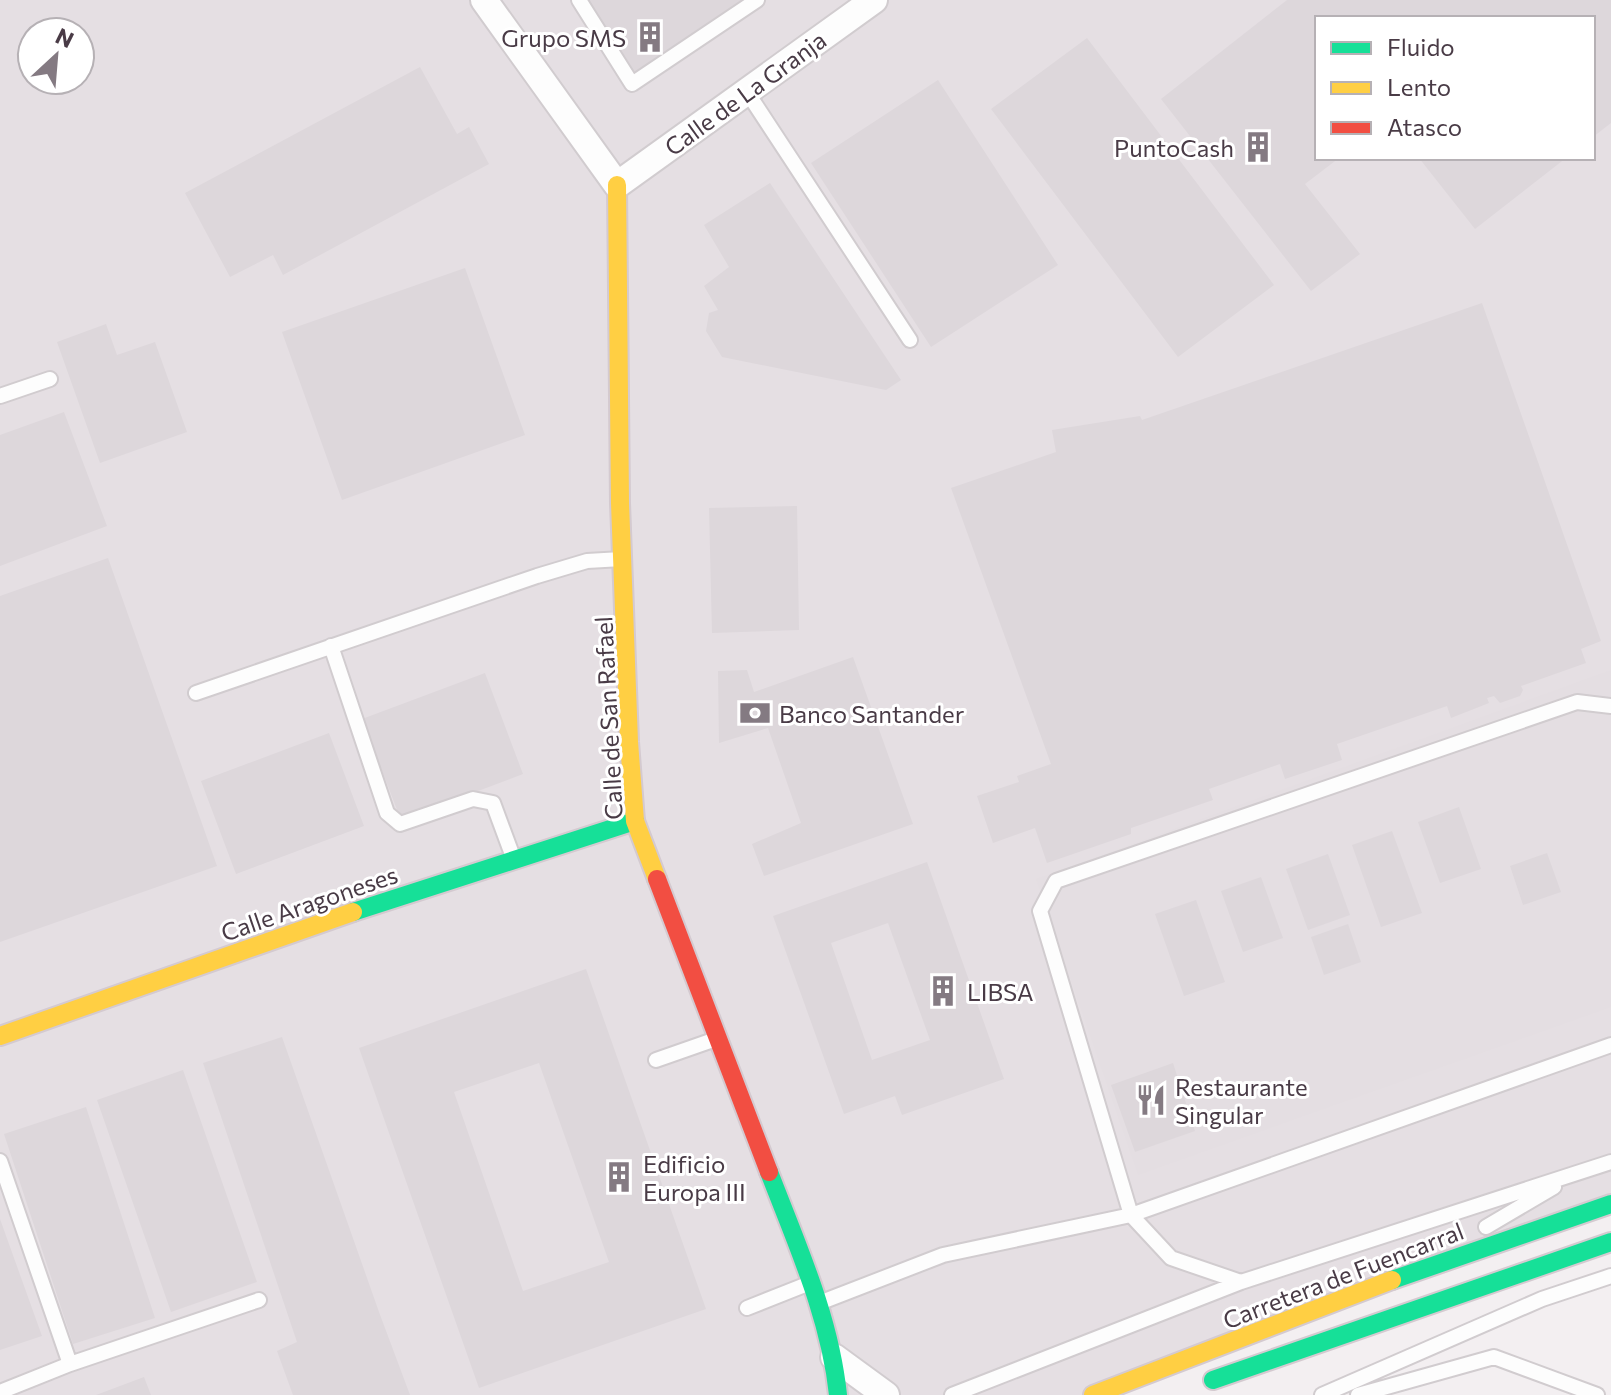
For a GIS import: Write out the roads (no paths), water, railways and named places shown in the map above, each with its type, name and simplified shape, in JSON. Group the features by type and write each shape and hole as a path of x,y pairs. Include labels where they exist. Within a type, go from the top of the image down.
{"main road":[{"name":"Calle de San Rafael","path":"617,185 628,738 635,821 819,1304 834,1357 838,1395"},
{"name":"Calle Aragoneses","path":"0,1036 293,932 635,821"},
{"name":"Carretera de Fuencarral","path":"1093,1395 1404,1275 1611,1204"},
{"path":"1198,1385 1611,1242"}],"street":[{"name":"Calle de La Granja","path":"617,185 874,0"},
{"path":"487,1 617,185"},
{"path":"834,1357 886,1395"}],"lane":[{"path":"579,0 632,84 757,0"},
{"path":"747,92 910,340"},
{"path":"0,396 50,379"},
{"path":"196,693 550,572 587,561 623,558"},
{"path":"331,646 387,813 400,824 473,799 493,803 515,860"},
{"path":"1241,1282 1171,1258 1131,1215 1040,911 1056,881 1577,702 1611,706"},
{"path":"656,1060 717,1039"},
{"path":"819,1304 943,1255 1131,1215 1611,1045"},
{"path":"0,1161 70,1364"},
{"path":"952,1395 1241,1282 1611,1162"},
{"path":"1404,1275 1578,1172"},
{"path":"1322,1395 1542,1299 1611,1276"},
{"path":"747,1308 810,1283"},
{"path":"0,1392 70,1364 259,1300"},
{"path":"1358,1395 1494,1357 1597,1395"}],"place":[{"name":"Grupo SMS","path":"650,37"},
{"name":"PuntoCash","path":"1258,147"},
{"name":"Banco Santander","path":"755,713"},
{"name":"LIBSA","path":"943,991"},
{"name":"Restaurante Singular","path":"1151,1100"},
{"name":"Edificio Europa III","path":"619,1177"}]}
